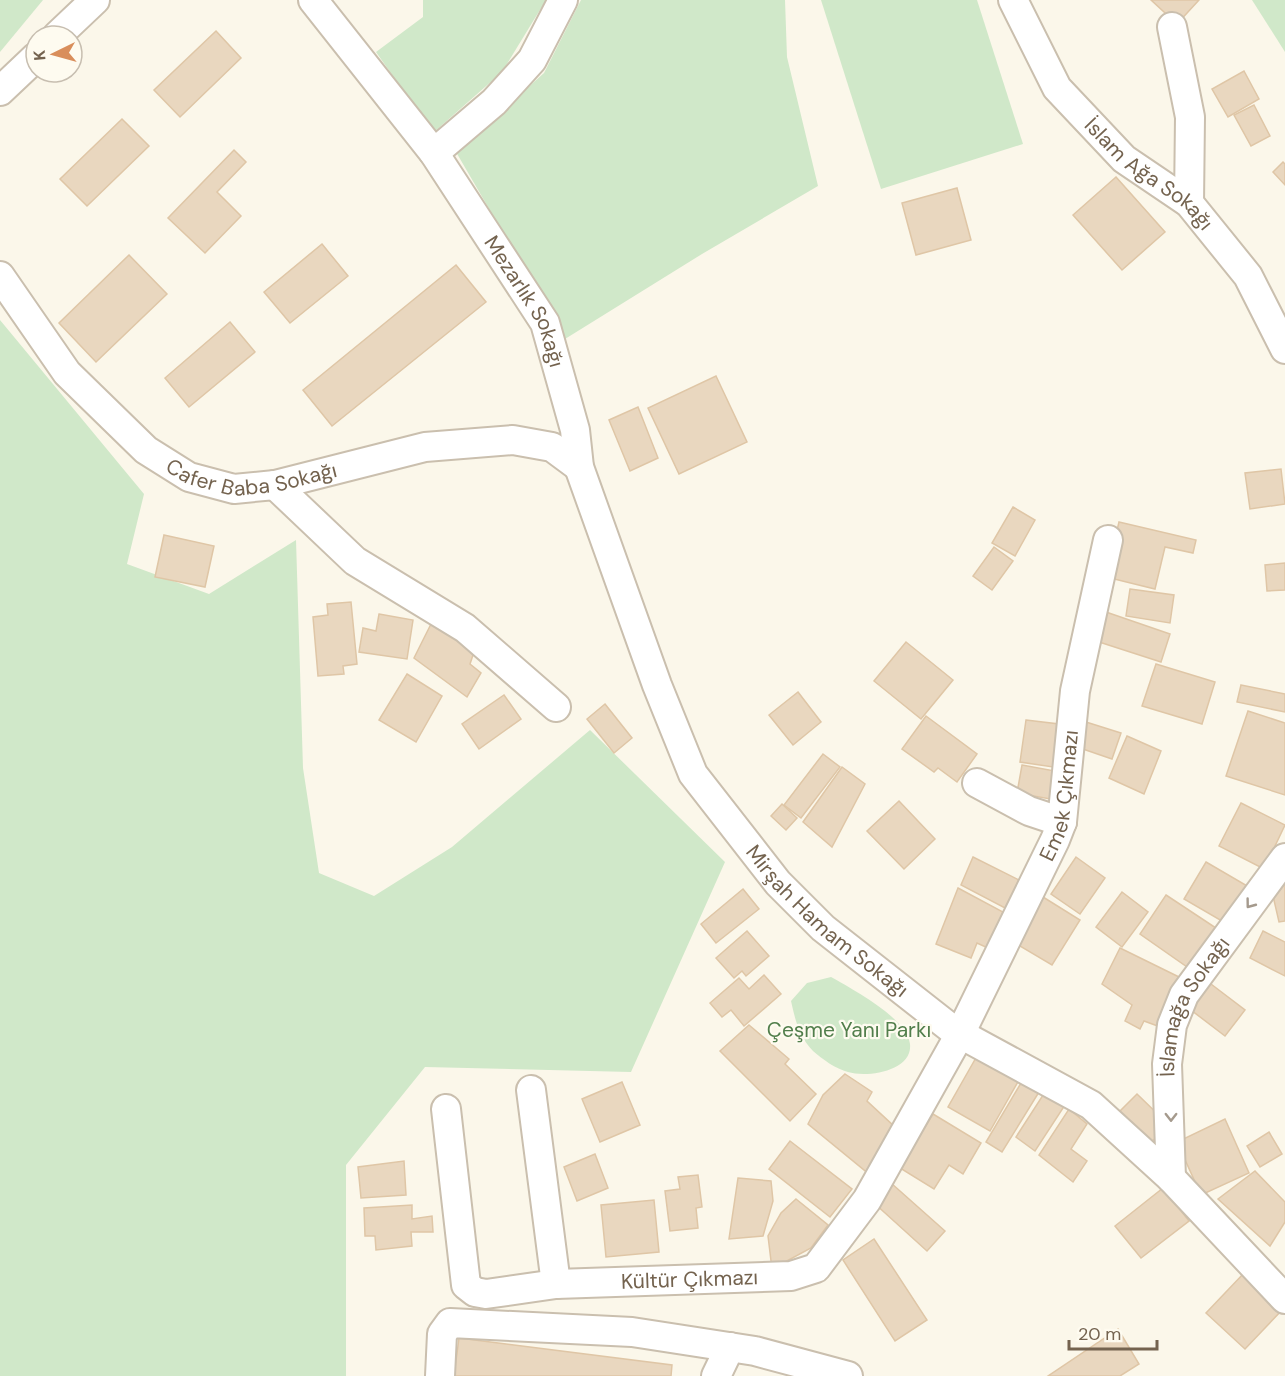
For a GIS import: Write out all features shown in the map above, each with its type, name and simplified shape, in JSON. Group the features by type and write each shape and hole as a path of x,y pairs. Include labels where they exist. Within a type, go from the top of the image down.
{"street":[{"path":"70,24 95,0"},
{"name":"Mezarlık Sokağı","path":"313,0 352,39 434,153 545,323 575,430 579,467"},
{"path":"434,153 494,102 532,60 563,0"},
{"name":"İslam Ağa Sokağı","path":"1013,0 1057,88 1124,159 1189,203 1248,276 1285,349"},
{"path":"1172,27 1190,117 1189,203"},
{"path":"0,91 24,68"},
{"name":"Cafer Baba Sokağı","path":"0,276 67,373 146,450 189,477 234,489 275,485 424,447 513,440 552,447 579,467"},
{"name":"Mirşah Hamam Sokağı","path":"579,467 657,685 693,774 778,883 823,928 960,1034 1091,1105 1171,1178 1285,1299"},
{"path":"275,485 356,561 465,628 556,707"},
{"name":"Emek Çıkmazı","path":"960,1034 1062,822 1076,692 1108,540"},
{"path":"977,783 1029,811 1062,822"},
{"name":"İslamağa Sokağı","path":"1171,1178 1167,1064 1172,1025 1184,995 1285,858"},
{"name":"Kültür Çıkmazı","path":"446,1109 466,1285 475,1292 486,1294 556,1284 791,1276 816,1268 867,1200 960,1034"},
{"path":"531,1090 556,1284"},
{"path":"1257,1267 1285,1275"},
{"path":"440,1376 442,1334 450,1323 632,1332 730,1347 848,1376"},
{"path":"716,1376 730,1347"}],"green space":[{"path":"0,0 43,0 0,52"},
{"path":"423,0 546,0 502,72 433,133 376,52 423,17"},
{"path":"581,0 785,0 787,57 818,186 702,254 565,339 456,152 544,73"},
{"path":"821,0 977,0 1023,144 881,189"},
{"path":"1252,0 1285,0 1285,52"},
{"path":"0,320 144,494 127,564 209,594 296,540 303,768 319,873 374,896 452,847 590,730 725,862 631,1072 425,1067 346,1165 346,1376 0,1376"},
{"name":"Çeşme Yanı Parkı","path":"831,977 877,1005 899,1024 907,1034 910,1044 909,1053 904,1061 877,1073 856,1074 834,1066 808,1046 798,1027 791,1001 807,983"}],"building":[{"path":"1151,0 1199,0 1177,24"},
{"path":"216,31 241,58 180,117 154,90"},
{"path":"1244,71 1259,99 1228,117 1212,89"},
{"path":"1254,105 1270,136 1251,146 1234,115"},
{"path":"122,119 149,146 87,206 60,179"},
{"path":"234,150 246,162 217,192 241,216 205,253 168,218"},
{"path":"1283,162 1285,164 1285,185 1273,172"},
{"path":"1116,177 1165,232 1122,270 1073,215"},
{"path":"957,188 971,240 916,255 902,203"},
{"path":"322,244 348,276 290,323 264,292"},
{"path":"129,255 167,294 96,362 59,323"},
{"path":"456,265 486,302 332,426 303,390"},
{"path":"230,322 255,352 189,407 165,378"},
{"path":"716,376 747,442 679,474 648,408"},
{"path":"638,407 658,458 630,471 609,420"},
{"path":"1281,469 1285,504 1250,509 1245,473"},
{"path":"1013,507 1035,520 1015,556 992,543"},
{"path":"1119,522 1196,540 1193,553 1165,547 1155,589 1106,577"},
{"path":"164,535 214,546 205,587 155,577"},
{"path":"994,547 1013,561 992,590 973,576"},
{"path":"1285,563 1285,590 1267,591 1265,565"},
{"path":"1130,589 1174,595 1170,623 1126,616"},
{"path":"351,602 357,664 343,666 344,674 318,676 313,617 328,615 327,604"},
{"path":"1106,612 1170,634 1161,662 1096,641"},
{"path":"379,614 413,620 407,659 359,652 363,628 376,631"},
{"path":"432,622 475,649 470,664 481,673 467,697 414,658"},
{"path":"906,642 953,680 921,719 874,681"},
{"path":"1156,664 1215,682 1202,724 1142,706"},
{"path":"407,674 442,696 416,742 379,720"},
{"path":"1241,685 1285,694 1285,712 1237,702"},
{"path":"798,692 821,722 793,745 769,715"},
{"path":"504,695 521,719 479,749 462,724"},
{"path":"605,704 632,738 614,753 587,719"},
{"path":"1248,711 1285,723 1285,795 1226,776"},
{"path":"926,716 977,754 957,782 938,768 934,772 902,749"},
{"path":"1026,720 1059,724 1053,767 1020,762"},
{"path":"1086,722 1121,733 1112,759 1077,747"},
{"path":"1127,736 1161,751 1144,794 1109,778"},
{"path":"823,754 840,767 801,818 784,805"},
{"path":"1022,765 1055,771 1050,799 1017,793"},
{"path":"842,767 865,784 832,847 803,822"},
{"path":"899,801 935,839 904,869 867,831"},
{"path":"1241,803 1285,825 1264,869 1219,846"},
{"path":"782,804 797,818 786,830 771,816"},
{"path":"973,857 1019,880 1005,908 961,885"},
{"path":"1076,857 1105,878 1080,914 1051,894"},
{"path":"1206,862 1249,887 1227,924 1184,899"},
{"path":"1285,880 1285,921 1279,922 1270,883"},
{"path":"958,888 1003,912 990,949 977,943 971,958 936,944"},
{"path":"743,889 759,909 716,943 701,924"},
{"path":"1122,892 1148,912 1122,947 1096,927"},
{"path":"1166,895 1219,930 1190,969 1140,934"},
{"path":"1043,897 1080,920 1052,965 1015,943"},
{"path":"747,931 769,956 746,976 742,971 734,978 716,958"},
{"path":"1263,931 1285,942 1285,976 1250,958"},
{"path":"1120,948 1181,978 1163,1028 1144,1021 1140,1029 1125,1021 1132,1005 1102,984"},
{"path":"764,975 781,994 744,1026 731,1010 722,1017 710,1003 739,978 749,989"},
{"path":"1207,981 1245,1010 1225,1036 1187,1007"},
{"path":"749,1025 789,1059 785,1064 816,1094 790,1121 720,1051"},
{"path":"977,1056 1019,1080 990,1131 948,1107"},
{"path":"845,1074 872,1092 867,1101 896,1128 869,1174 808,1124 823,1095"},
{"path":"622,1082 640,1125 600,1142 582,1099"},
{"path":"1021,1083 1039,1092 1002,1152 986,1142"},
{"path":"1045,1092 1065,1105 1035,1151 1016,1137"},
{"path":"1137,1094 1169,1125 1146,1147 1115,1116"},
{"path":"1069,1109 1087,1124 1071,1149 1087,1161 1073,1182 1039,1155"},
{"path":"933,1114 981,1143 963,1174 949,1165 934,1189 900,1168"},
{"path":"1225,1119 1249,1173 1201,1195 1177,1142"},
{"path":"1269,1132 1282,1154 1260,1167 1247,1146"},
{"path":"790,1141 852,1189 830,1217 769,1169"},
{"path":"595,1154 608,1188 577,1201 564,1167"},
{"path":"404,1161 406,1195 361,1198 358,1167"},
{"path":"1255,1171 1285,1202 1285,1222 1270,1246 1218,1199"},
{"path":"698,1175 702,1207 696,1208 698,1228 670,1231 665,1191 680,1189 678,1177"},
{"path":"738,1178 771,1181 773,1201 763,1236 729,1239"},
{"path":"891,1183 945,1231 927,1251 874,1203"},
{"path":"1163,1188 1189,1221 1141,1258 1115,1226"},
{"path":"796,1199 828,1225 811,1248 772,1269 768,1236 781,1213"},
{"path":"654,1200 659,1252 606,1257 601,1205"},
{"path":"412,1205 412,1219 432,1216 433,1232 411,1232 412,1246 376,1250 375,1236 365,1236 364,1208"},
{"path":"874,1239 927,1320 895,1341 843,1260"},
{"path":"1244,1273 1283,1309 1245,1349 1206,1313"},
{"path":"1118,1329 1139,1364 1120,1376 1048,1376"},
{"path":"459,1338 672,1365 671,1376 454,1376"}]}
